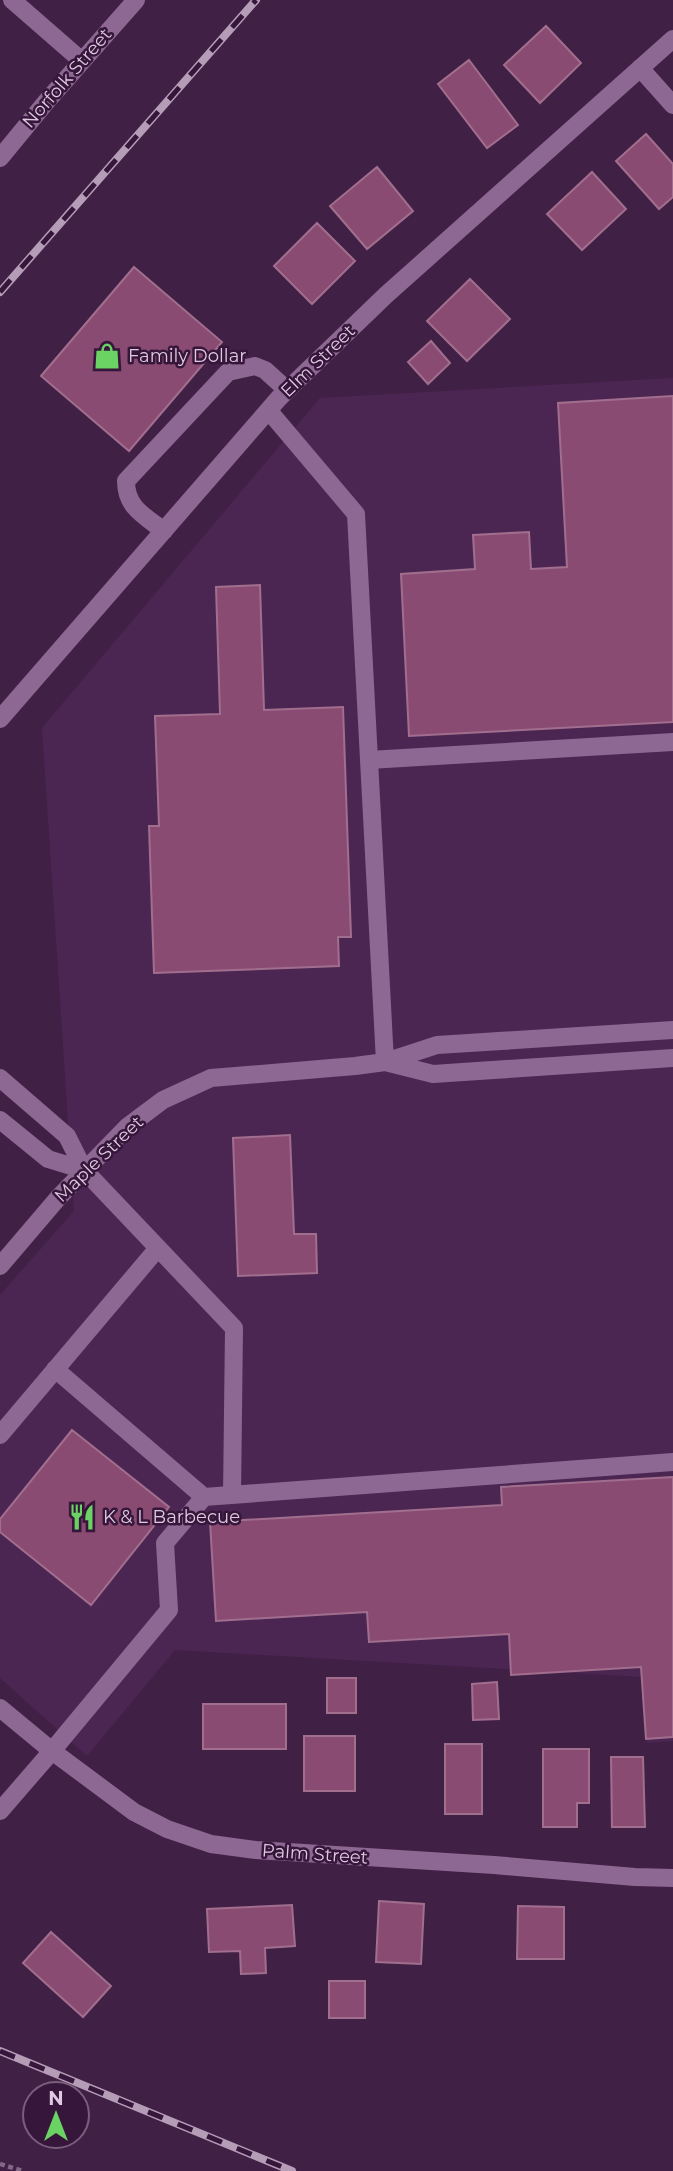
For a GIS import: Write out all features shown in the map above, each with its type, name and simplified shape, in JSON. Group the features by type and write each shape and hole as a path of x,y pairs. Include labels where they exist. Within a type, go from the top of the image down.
{"street":[{"path":"12,0 82,61"},
{"name":"Norfolk Street","path":"0,158 136,0"},
{"name":"Elm Street","path":"0,719 287,390 386,295 673,39"},
{"path":"640,68 673,105"},
{"path":"164,531 130,503 126,481 228,372 255,366 265,370 287,390"},
{"path":"269,411 356,514 385,1062"},
{"path":"369,761 673,742"},
{"path":"385,1062 437,1045 673,1030"},
{"path":"385,1062 433,1074 673,1058"},
{"name":"Maple Street","path":"0,1266 84,1170 127,1126 163,1100 211,1078 385,1062"},
{"path":"0,1078 67,1136 84,1170 234,1328 232,1495"},
{"path":"0,1120 48,1159 84,1170"},
{"path":"0,1435 158,1248"},
{"path":"55,1370 204,1497 673,1462"},
{"path":"0,1811 169,1610 165,1544 204,1497"},
{"name":"Palm Street","path":"0,1708 134,1812 167,1829 211,1844 256,1850 673,1878"}],"path":[{"path":"0,2164 23,2171"}],"shaded area":[{"path":"673,378 673,1741 647,1743 642,1677 175,1650 87,1756 0,1678 0,1295 74,1211 42,728 320,398"}],"building":[{"path":"546,26 581,63 540,103 504,65"},
{"path":"469,60 518,125 487,148 438,84"},
{"path":"646,134 673,164 673,197 659,209 616,161"},
{"path":"377,167 413,211 367,249 330,206"},
{"path":"592,172 626,209 582,250 547,214"},
{"path":"317,223 355,261 312,304 274,266"},
{"path":"134,267 222,342 129,451 41,376"},
{"path":"470,279 510,319 467,361 427,321"},
{"path":"431,341 450,363 428,384 408,362"},
{"path":"673,396 673,722 409,736 401,574 475,569 473,535 529,532 531,569 567,567 558,403"},
{"path":"260,585 264,710 343,707 351,937 338,937 339,966 154,973 149,826 159,826 155,716 220,714 216,587"},
{"path":"290,1135 294,1234 316,1234 317,1273 238,1276 233,1138"},
{"path":"72,1430 169,1507 91,1605 0,1532 0,1519"},
{"path":"673,1477 673,1737 646,1739 641,1667 511,1675 509,1634 369,1642 367,1612 216,1621 210,1522 502,1505 501,1487"},
{"path":"327,1678 356,1678 356,1713 327,1713"},
{"path":"497,1682 499,1719 473,1720 472,1684"},
{"path":"203,1704 286,1704 286,1749 203,1749"},
{"path":"304,1736 355,1736 355,1791 304,1791"},
{"path":"445,1744 482,1744 482,1814 445,1814"},
{"path":"543,1749 589,1749 589,1803 577,1803 577,1827 543,1827"},
{"path":"611,1757 643,1757 645,1827 612,1827"},
{"path":"379,1901 424,1904 421,1964 376,1962"},
{"path":"292,1905 295,1946 265,1948 266,1973 241,1974 240,1951 209,1952 207,1909"},
{"path":"518,1906 564,1907 564,1959 517,1959"},
{"path":"51,1932 111,1986 83,2017 23,1963"},
{"path":"329,1981 365,1981 365,2018 329,2018"}],"railway":[{"path":"0,292 256,0"},
{"path":"0,2051 292,2171"}],"place":[{"name":"Family Dollar","path":"107,356"},
{"name":"K & L Barbecue","path":"82,1517"}]}
